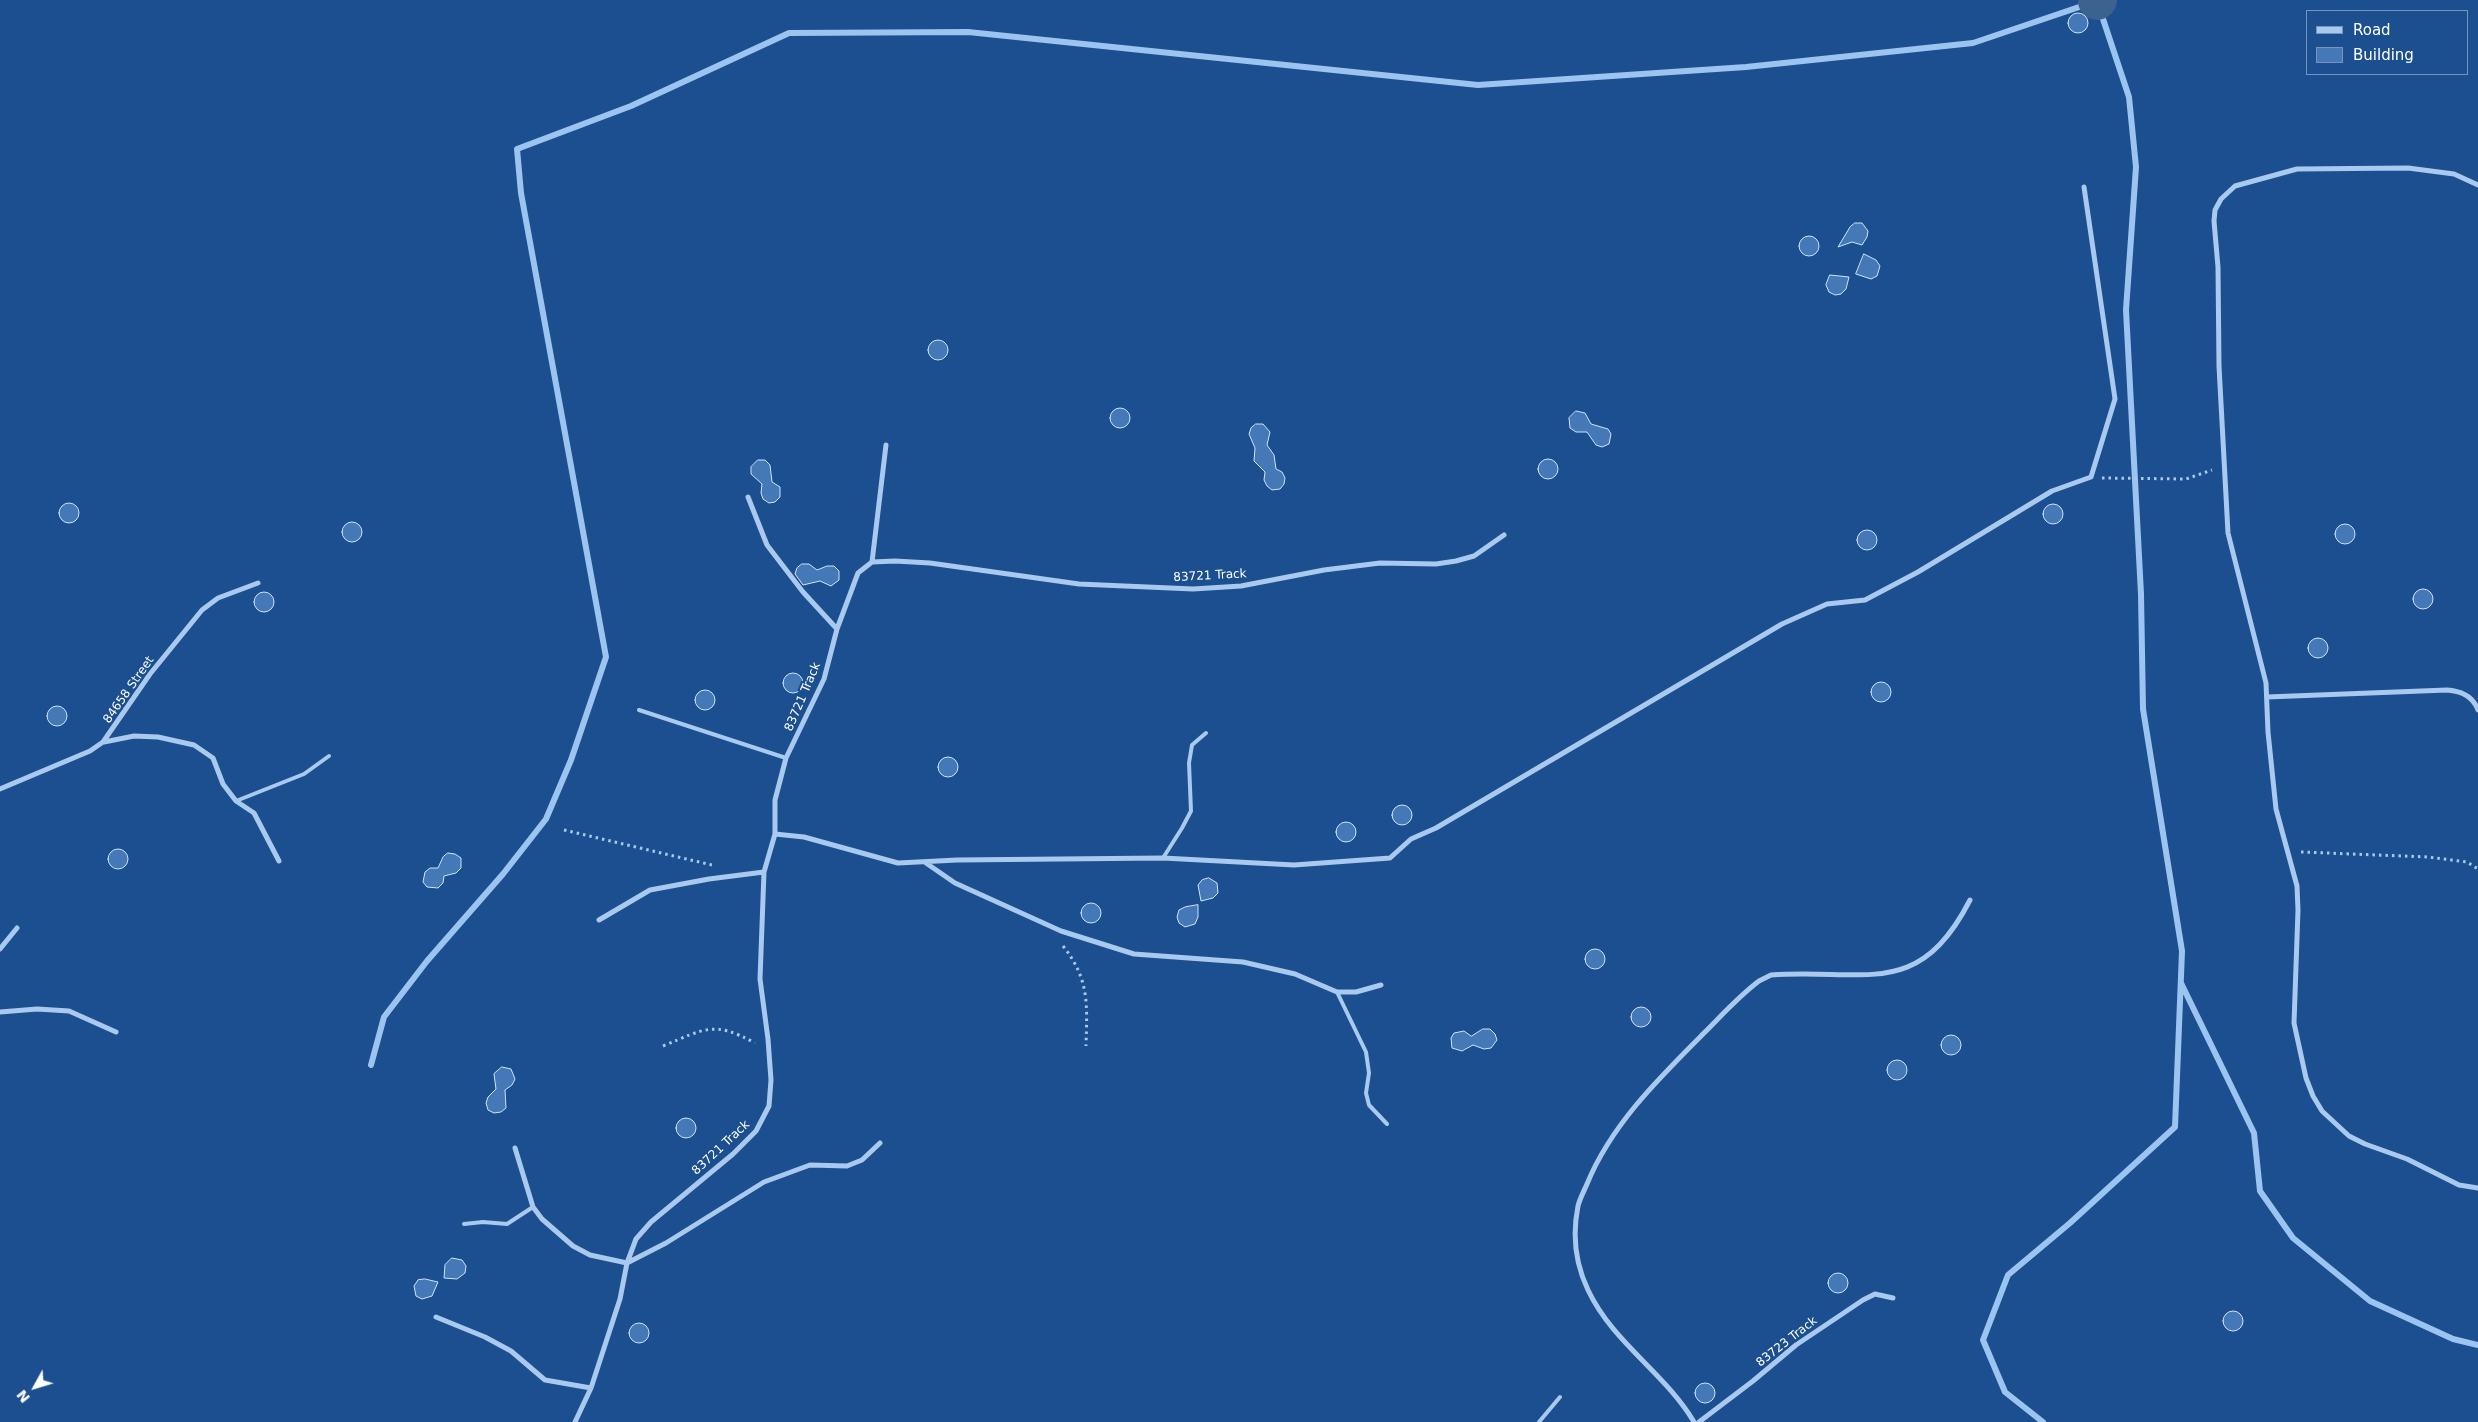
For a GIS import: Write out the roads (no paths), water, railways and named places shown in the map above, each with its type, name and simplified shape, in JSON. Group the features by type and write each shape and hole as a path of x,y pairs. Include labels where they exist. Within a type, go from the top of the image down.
{"street":[{"path":"2478,185 2454,174 2408,168 2297,169 2235,186 2221,199 2215,210 2214,222 2218,267 2219,366 2228,533 2239,584 2256,638 2266,683 2276,809 2297,886 2298,910 2294,1023 2312,1096 2322,1111 2349,1136 2365,1144 2407,1159 2459,1184 2478,1188"},
{"path":"775,834 804,837 898,863 957,860 1163,858 1294,865 1390,858 1411,838 1436,828 1782,624 1827,604 1866,600 1918,572 2052,490 2092,477 2115,399 2084,187"},
{"path":"872,562 886,445"},
{"path":"748,498 767,545 803,592 837,629"},
{"name":"83721 Track","path":"576,1422 591,1388 620,1300 627,1263 636,1240 651,1222 733,1154 756,1131 769,1106 771,1080 769,1050 760,979 764,872 775,834 775,800 786,758 824,679 837,629 858,573 872,562 930,563 1079,584 1193,589 1241,586 1324,570 1380,563 1436,564 1456,562 1474,556 1504,535"},
{"name":"84658 Street","path":"0,788 90,751 103,742 150,674 202,610 218,598 258,582"},
{"path":"2267,697 2454,691 2471,699 2478,710"},
{"path":"103,742 134,736 158,737 194,746 213,758 223,784 236,800 254,813 279,861"},
{"path":"925,862 955,883 1061,931 1134,954 1243,962 1295,974 1336,992 1356,992 1381,985"},
{"path":"600,920 650,890 710,879 764,872"},
{"path":"1694,1422 1676,1393 1632,1352 1607,1321 1589,1291 1576,1260 1575,1236 1579,1204 1594,1166 1614,1133 1647,1094 1688,1049 1759,981 1771,975 1878,974 1905,969 1922,961 1937,949 1956,926 1970,900"},
{"path":"0,949 17,928"},
{"path":"0,1012 38,1009 69,1011 116,1032"},
{"path":"515,1148 533,1207 553,1230 573,1246 590,1255 627,1263 666,1242 764,1182 810,1165 847,1166 862,1160 880,1143"},
{"name":"83723 Track","path":"1699,1422 1796,1345 1863,1300 1875,1294 1893,1298"},
{"path":"436,1317 511,1350 545,1380 591,1388"}],"lane":[{"path":"639,710 786,758"},
{"path":"1163,858 1182,828 1190,811 1189,763 1192,745 1206,733"},
{"path":"236,800 304,774 329,756"},
{"path":"1336,992 1366,1052 1369,1073 1366,1093 1369,1105 1387,1124"},
{"path":"464,1224 483,1222 507,1224 533,1207"},
{"path":"1539,1422 1560,1397"}],"waterway":[{"path":"371,1065 384,1017 427,961 503,874 546,819 571,760 606,657 521,193 517,149 631,106 789,33 968,32 1478,85 1746,67 1973,43 2097,1 2129,97 2136,167 2126,310 2141,594 2143,709 2182,951 2175,1127 2070,1223 2008,1275 1983,1340 2005,1392 2043,1422"},
{"path":"2181,983 2254,1133 2260,1191 2293,1238 2370,1301 2453,1339 2478,1345"}]}
